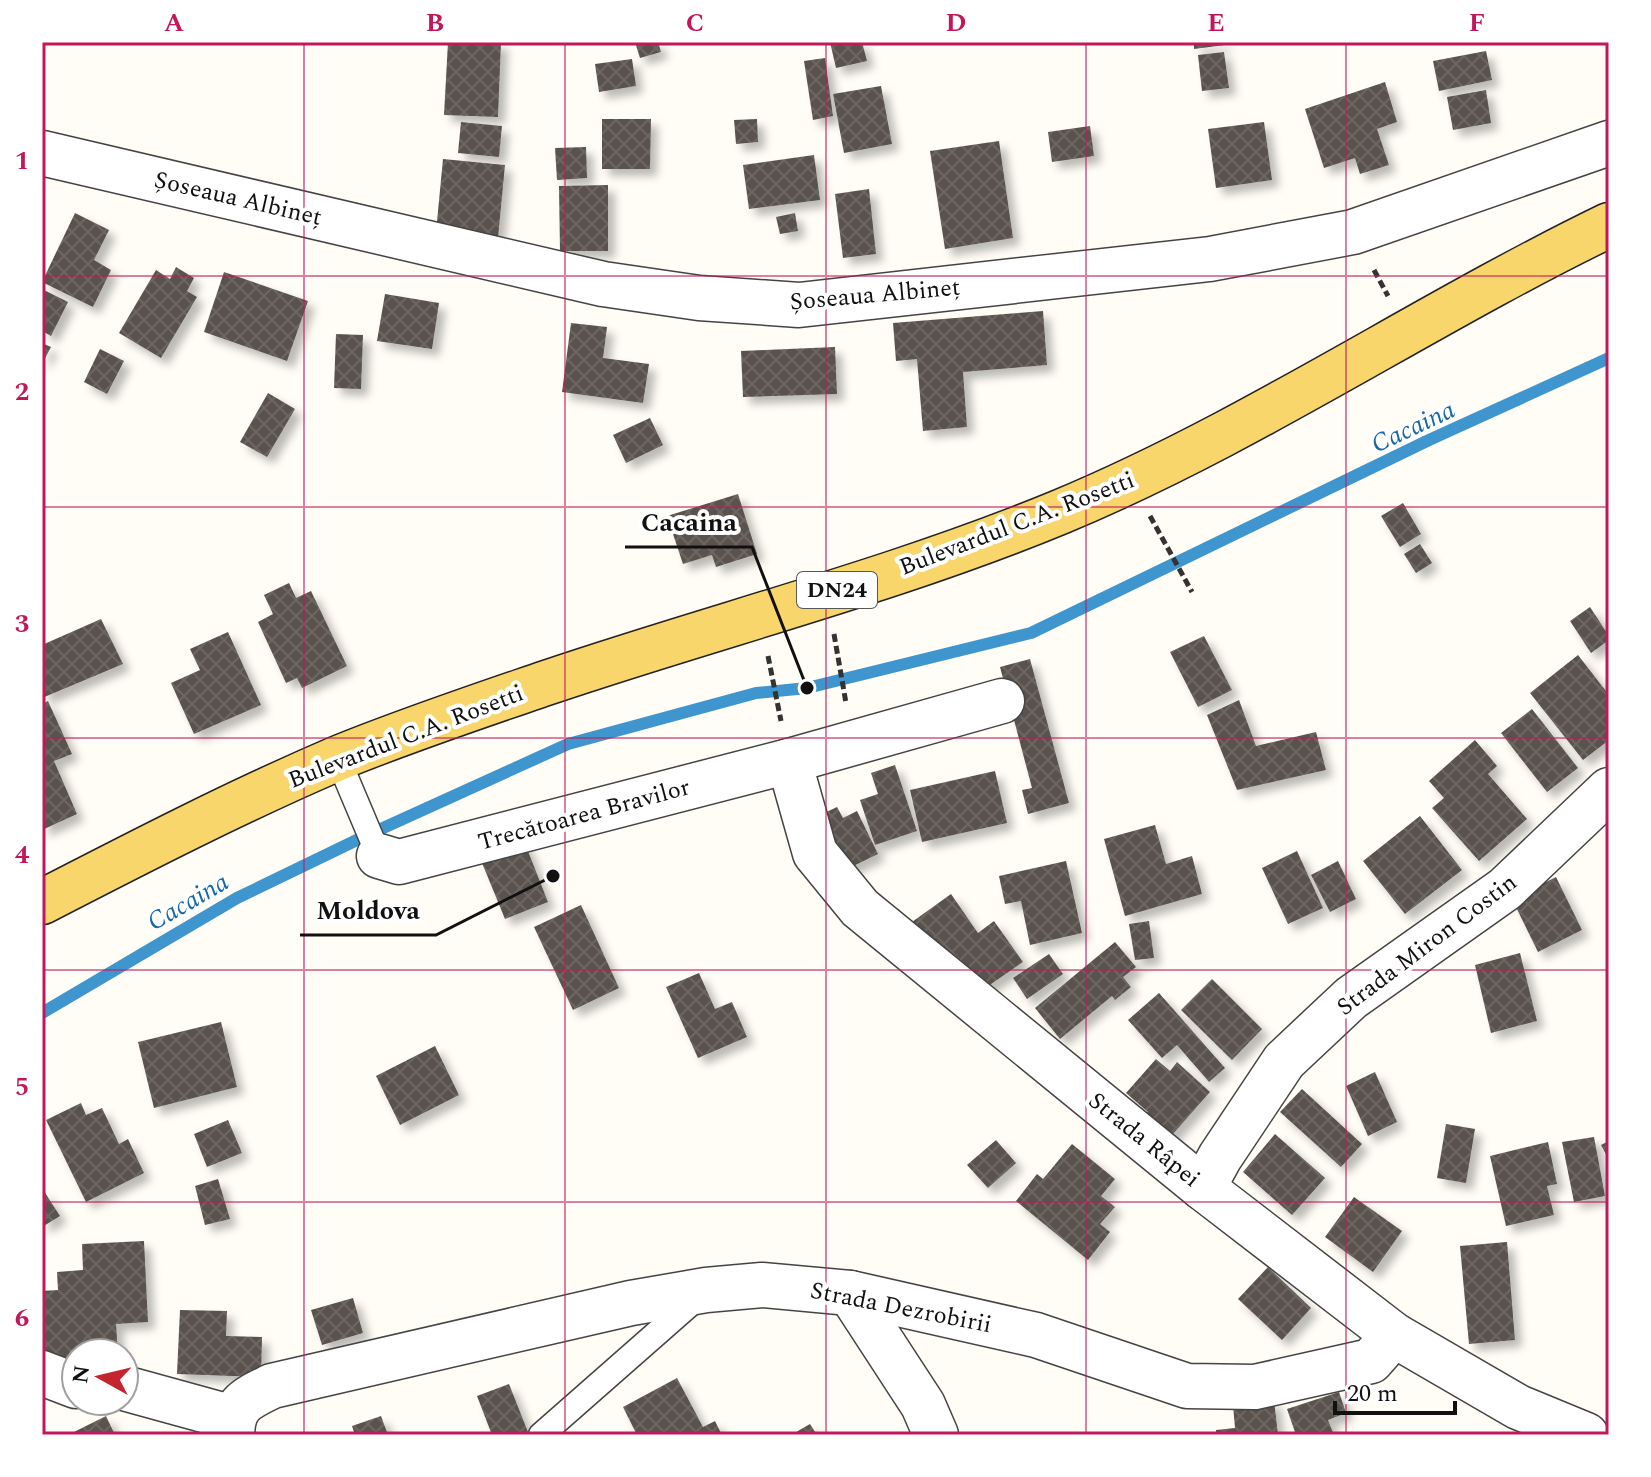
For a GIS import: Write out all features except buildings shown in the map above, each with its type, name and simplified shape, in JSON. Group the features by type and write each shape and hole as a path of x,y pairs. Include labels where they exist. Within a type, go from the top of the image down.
{"main road":[{"name":"Bulevardul C.A. Rosetti","path":"42,902 160,840 338,759 546,683 989,540 1130,481 1208,443 1510,274 1609,225"}],"street":[{"name":"Șoseaua Albineț","path":"42,153 603,284 699,298 799,305 1210,259 1353,232 1609,143"},
{"name":"Trecătoarea Bravilor","path":"379,856 399,862 789,761 1002,701"},
{"name":"Strada Râpei","path":"789,761 815,853 860,908 1203,1188 1394,1335 1518,1407 1586,1435"},
{"name":"Strada Miron Costin","path":"1203,1188 1284,1061 1351,998 1505,889 1609,790"},
{"name":"Strada Dezrobirii","path":"232,1426 243,1400 272,1386 529,1325 706,1290 762,1285 850,1293 1036,1335 1187,1386 1255,1387 1371,1361 1394,1335"},
{"path":"850,1293 923,1405 936,1435"},
{"path":"140,1394 232,1426"}],"lane":[{"path":"338,759 379,856"},
{"path":"541,1435 706,1290"}],"path":[{"path":"1353,232 1408,332"},
{"path":"1130,481 1192,592"},
{"path":"827,594 852,744"},
{"path":"760,615 789,761"}],"waterway":[{"name":"Cacaina","path":"42,1013 237,898 568,744 756,693 807,688 1031,633 1429,440 1609,358"}],"place":[{"name":"Cacaina","path":"807,688"},
{"name":"Moldova","path":"553,876"}]}
